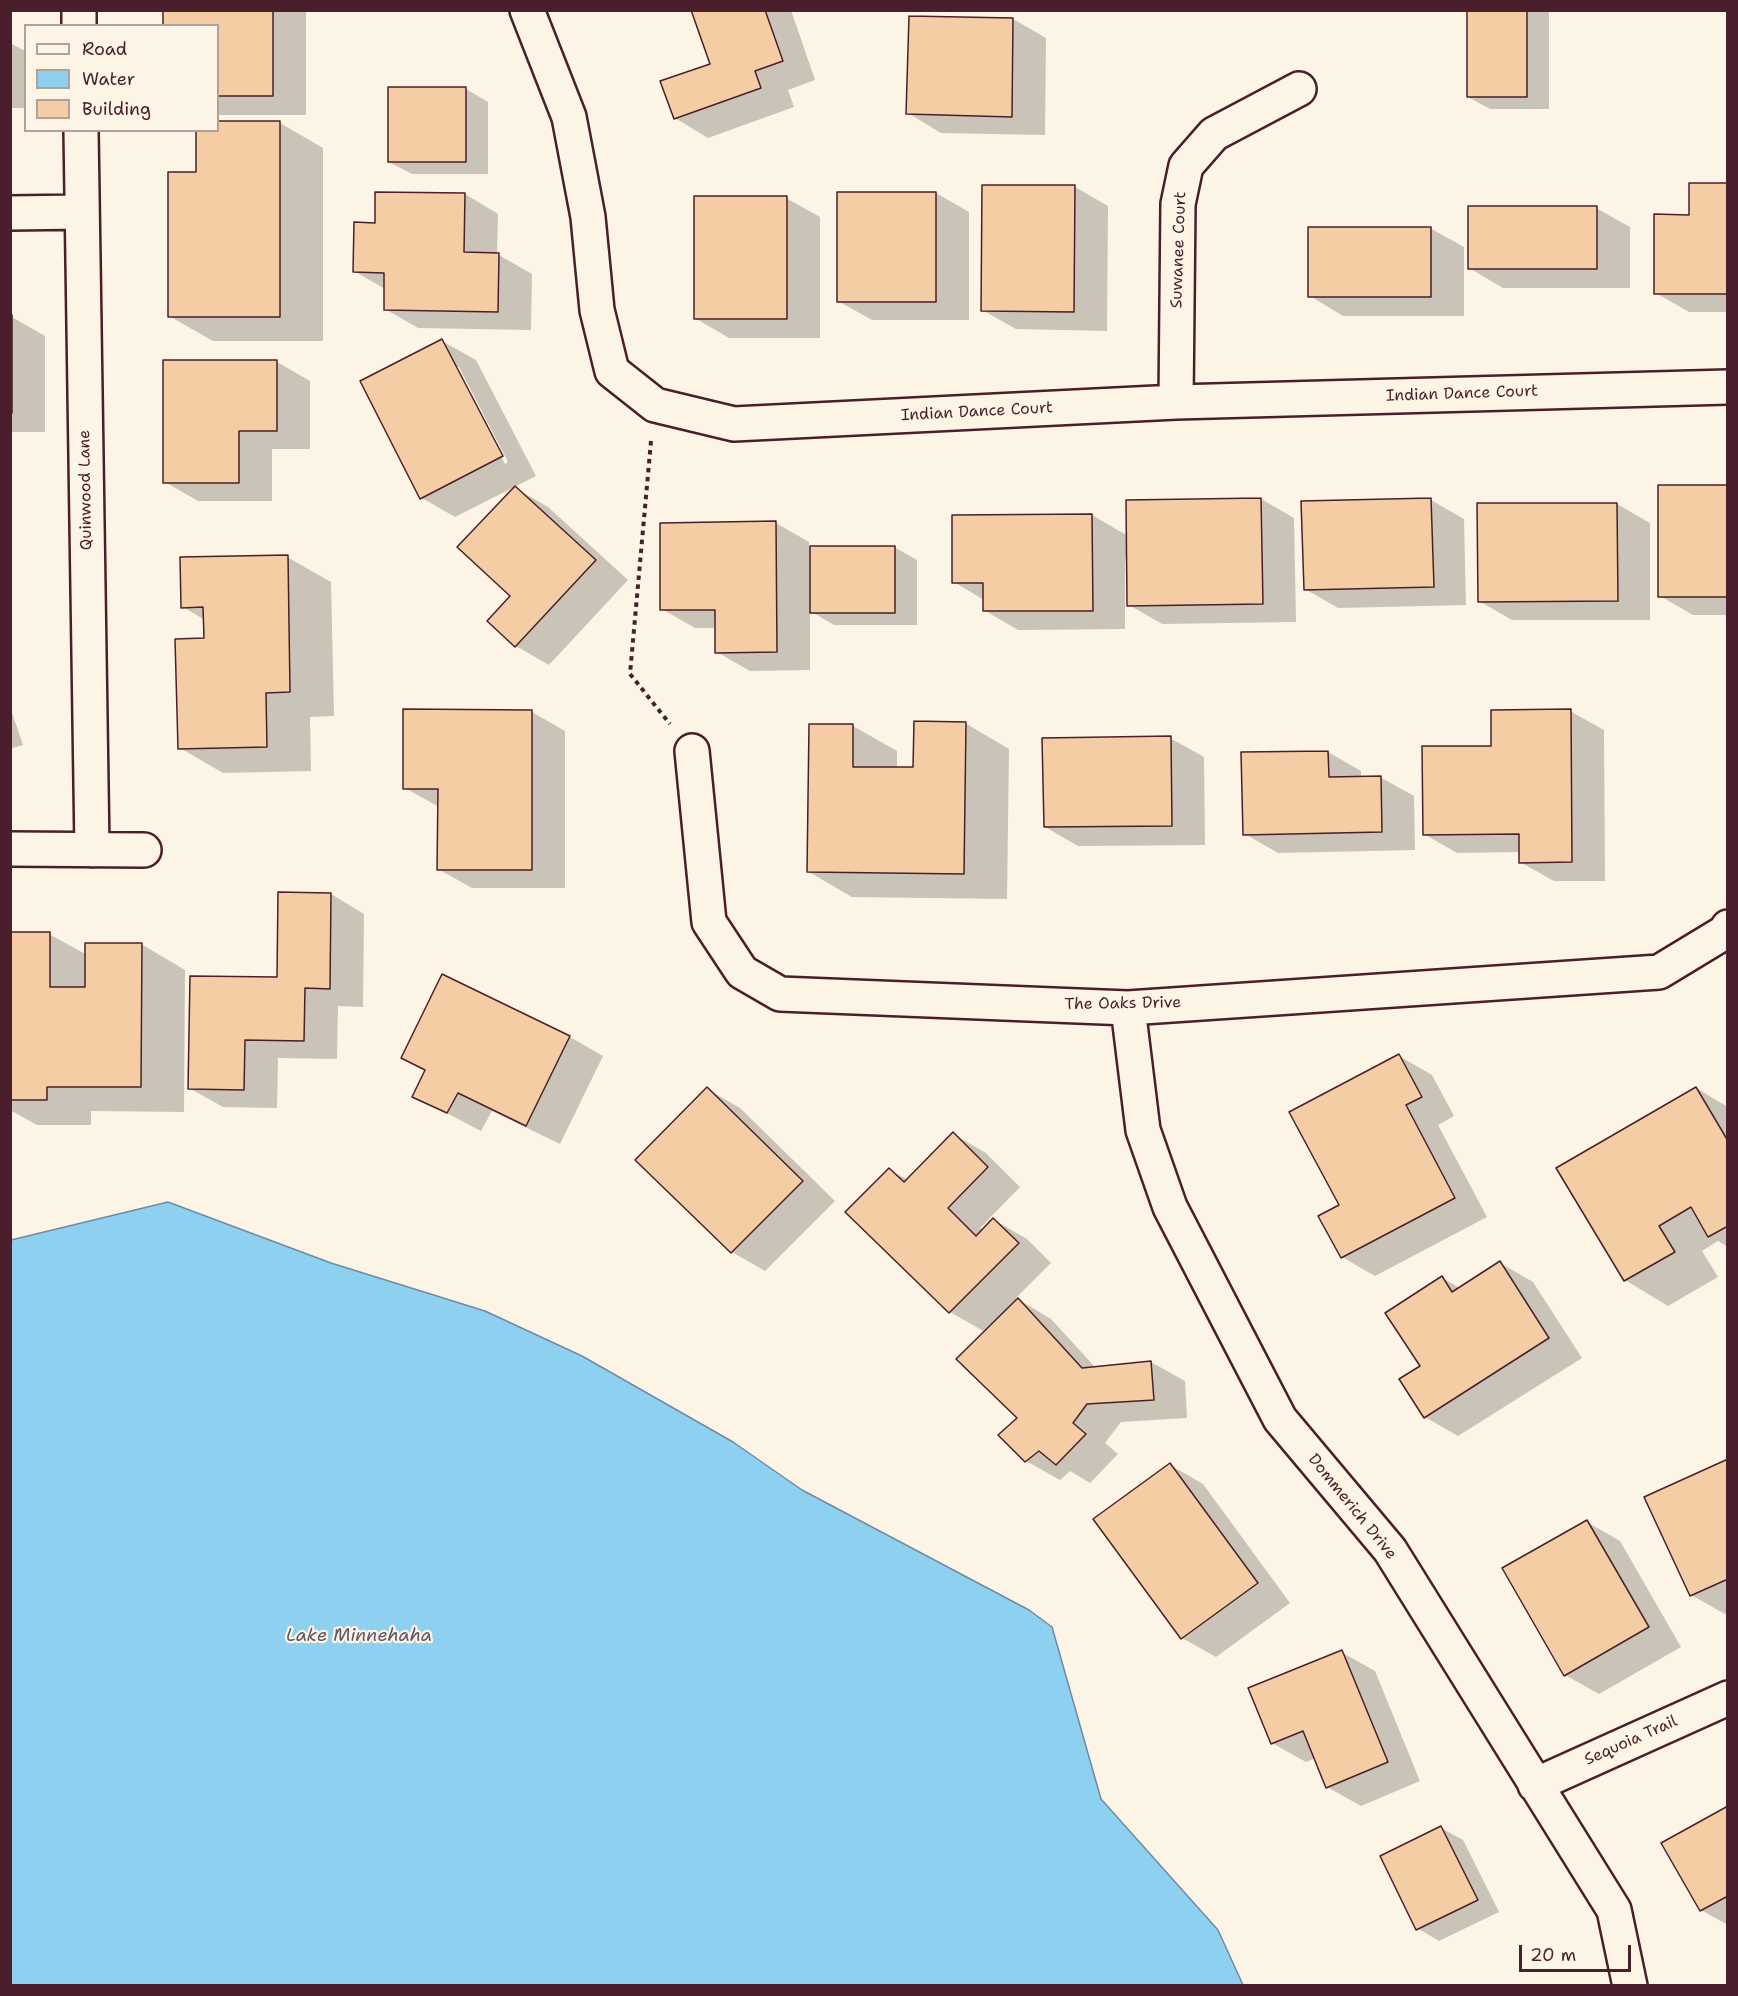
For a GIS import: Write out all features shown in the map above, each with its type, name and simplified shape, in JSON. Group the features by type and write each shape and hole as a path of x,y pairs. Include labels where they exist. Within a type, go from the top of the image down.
{"street":[{"name":"Indian Dance Court","path":"527,10 569,117 588,217 597,310 612,371 655,405 734,424 1176,402 1728,387"},
{"name":"Suwanee Court","path":"1176,402 1178,204 1186,166 1214,134 1299,89"},
{"name":"Quinwood Lane","path":"81,132 92,850"},
{"path":"10,213 82,212"},
{"name":"The Oaks Drive","path":"692,751 709,922 742,972 780,994 1128,1008 1659,972 1725,932 1728,927"},
{"path":"10,849 144,850"},
{"name":"Dommerich Drive","path":"1128,1008 1143,1130 1170,1207 1280,1419 1390,1550 1614,1910 1630,1986"},
{"name":"Sequoia Trail","path":"1535,1785 1728,1698"}],"path":[{"path":"655,405 630,674 692,751"}],"water":[{"name":"Lake Minnehaha","path":"168,1202 331,1263 485,1311 582,1356 733,1442 802,1490 1029,1610 1052,1627 1101,1799 1218,1930 1243,1985 11,1985 11,1240"}],"building":[{"path":"163,10 273,10 273,96 219,96 219,24 163,24"},
{"path":"691,10 765,10 783,61 755,71 761,88 674,119 660,81 710,64"},
{"path":"1467,10 1527,10 1527,97 1467,97"},
{"path":"909,16 1013,18 1012,117 906,114"},
{"path":"388,87 466,87 466,162 388,162"},
{"path":"219,121 280,121 280,317 168,317 168,172 196,172 196,132 219,132"},
{"path":"1689,183 1728,183 1728,294 1654,294 1654,214 1689,215"},
{"path":"982,185 1075,185 1074,312 981,311"},
{"path":"375,192 465,193 464,252 499,253 498,312 384,310 384,273 353,272 354,222 375,223"},
{"path":"837,192 936,192 936,302 837,302"},
{"path":"694,196 787,196 787,319 694,319"},
{"path":"1468,206 1597,206 1597,269 1468,269"},
{"path":"1308,227 1431,227 1431,297 1308,297"},
{"path":"10,315 12,315 12,413 10,413"},
{"path":"442,339 503,456 420,499 360,381"},
{"path":"163,360 277,360 277,431 239,431 239,483 163,483"},
{"path":"1658,485 1728,485 1728,597 1658,597"},
{"path":"515,486 596,560 515,647 487,621 510,596 457,547"},
{"path":"1261,498 1263,604 1127,606 1126,500"},
{"path":"1431,498 1434,587 1304,590 1301,501"},
{"path":"1477,503 1617,503 1618,601 1478,602"},
{"path":"1092,514 1093,611 983,611 983,583 952,583 952,515"},
{"path":"776,521 777,652 715,653 715,610 660,610 660,523"},
{"path":"810,546 895,546 895,613 810,613"},
{"path":"288,555 290,692 266,693 267,747 178,749 175,639 204,638 203,607 181,608 180,557"},
{"path":"403,709 532,710 532,870 437,870 438,789 403,789"},
{"path":"1571,709 1572,862 1519,863 1519,834 1423,835 1422,746 1491,746 1491,710"},
{"path":"914,721 966,722 964,874 807,872 809,724 853,724 853,767 913,767"},
{"path":"1171,736 1172,826 1044,827 1042,738"},
{"path":"1328,751 1329,777 1381,776 1382,832 1243,835 1241,752"},
{"path":"278,892 331,893 330,989 305,988 304,1041 245,1040 244,1090 188,1089 190,976 277,977"},
{"path":"10,932 50,932 50,987 85,987 85,943 142,943 141,1087 47,1087 47,1100 10,1100"},
{"path":"442,974 570,1036 526,1126 458,1093 447,1113 412,1097 425,1070 401,1058"},
{"path":"1399,1054 1422,1097 1406,1105 1455,1198 1341,1258 1318,1216 1339,1205 1289,1112"},
{"path":"707,1087 803,1181 731,1253 635,1160"},
{"path":"1696,1087 1728,1141 1728,1226 1708,1237 1691,1207 1659,1226 1675,1252 1624,1281 1556,1168"},
{"path":"953,1132 988,1167 948,1208 976,1236 993,1218 1019,1243 949,1313 845,1212 889,1168 904,1182"},
{"path":"1500,1261 1549,1338 1424,1418 1399,1379 1420,1366 1385,1313 1442,1276 1452,1292"},
{"path":"1018,1298 1082,1368 1151,1361 1154,1400 1087,1404 1073,1423 1086,1434 1056,1465 1039,1451 1025,1462 998,1435 1017,1418 956,1359"},
{"path":"1728,1459 1728,1579 1690,1596 1644,1497"},
{"path":"1170,1463 1258,1583 1181,1639 1093,1519"},
{"path":"1587,1520 1649,1627 1564,1676 1502,1568"},
{"path":"1342,1650 1388,1762 1326,1788 1303,1731 1271,1744 1248,1688"},
{"path":"1728,1806 1728,1896 1700,1911 1661,1843"},
{"path":"1441,1826 1478,1900 1416,1930 1380,1856"}]}
